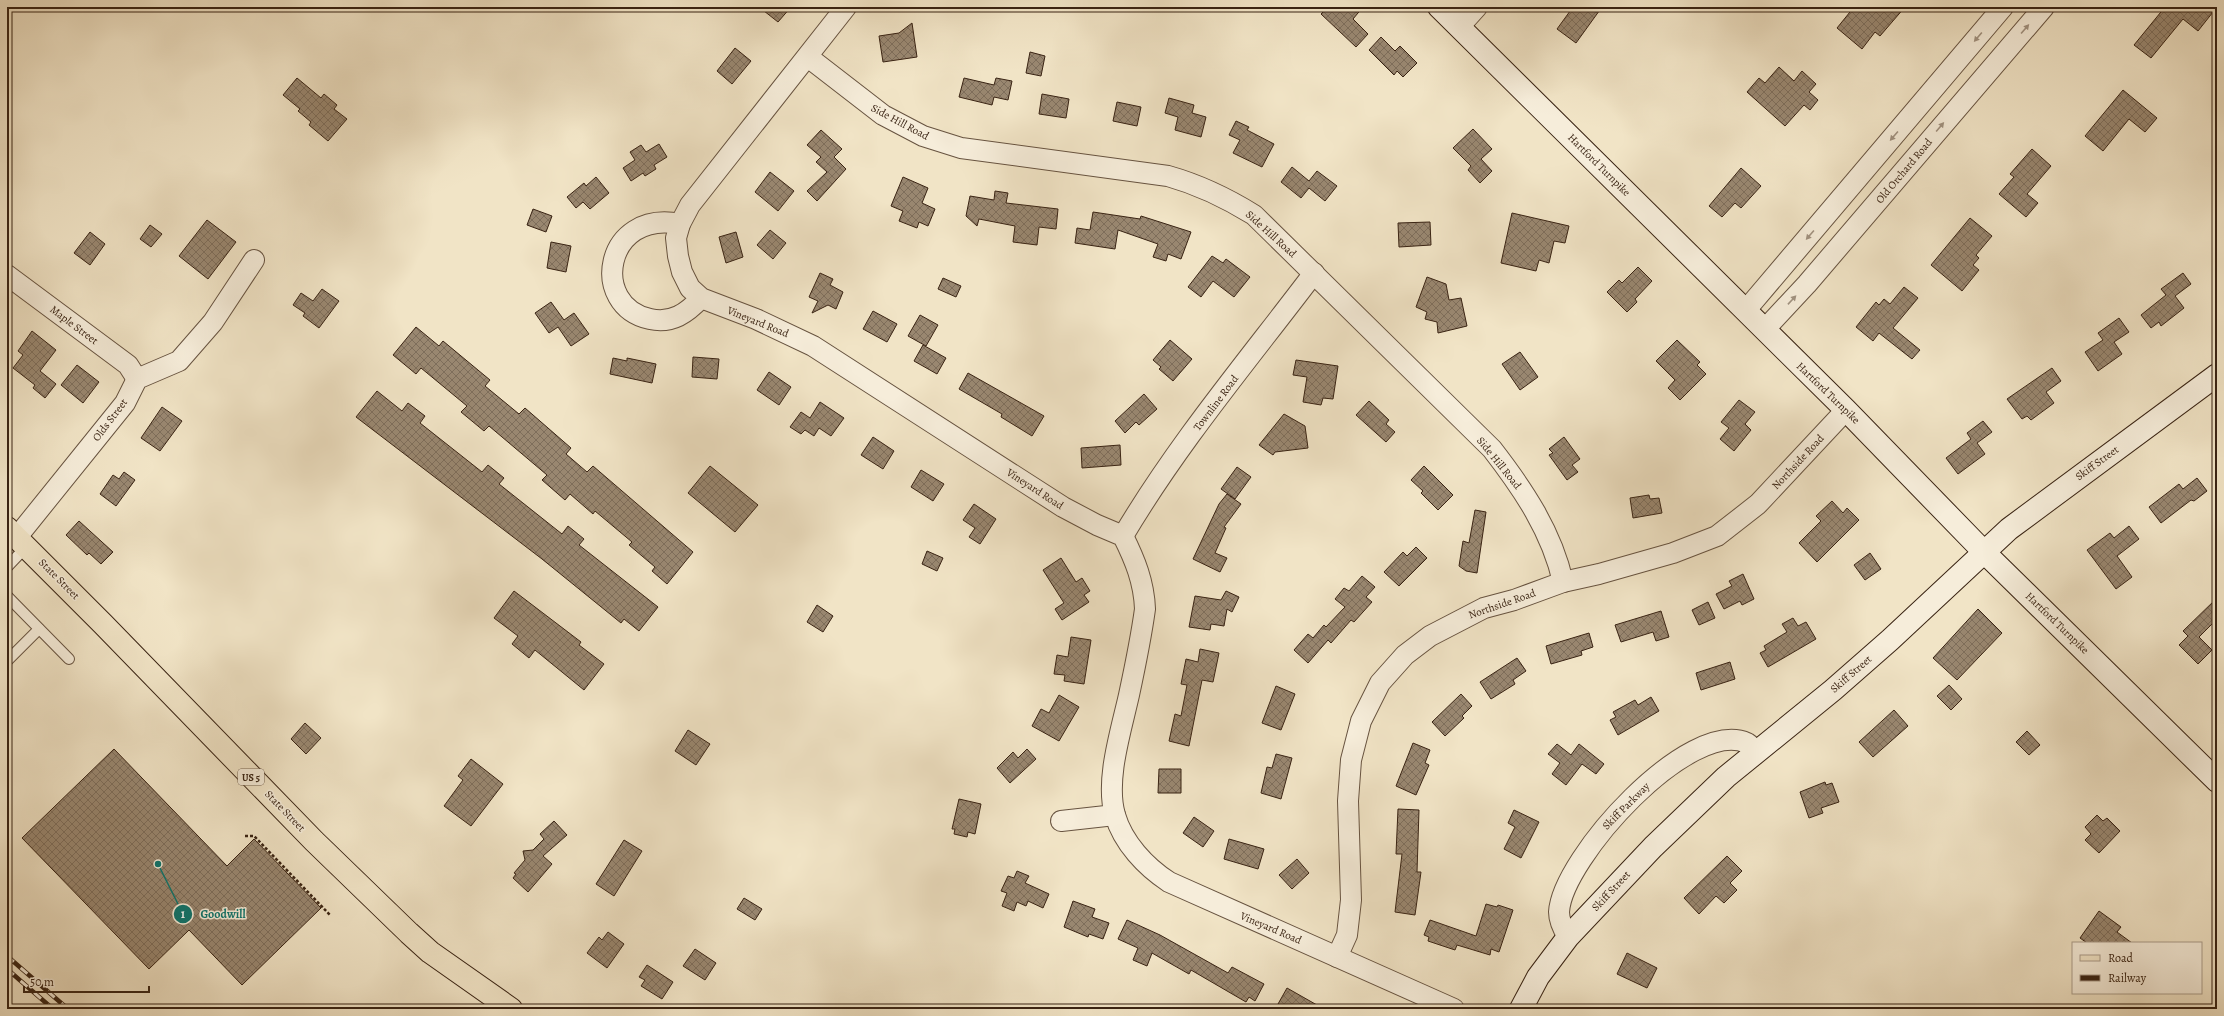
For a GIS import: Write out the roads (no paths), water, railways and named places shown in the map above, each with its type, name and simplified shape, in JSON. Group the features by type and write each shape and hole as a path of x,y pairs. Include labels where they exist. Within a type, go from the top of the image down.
{"main road":[{"name":"Hartford Turnpike","path":"1439,7 1746,310 1984,552 2217,781"},
{"name":"Skiff Street","path":"1521,1009 1538,977 1568,937 1669,831 1756,751 1798,719 1862,665 1984,552 2057,493 2217,375"},
{"name":"State Street","path":"17,537 314,841 404,928 430,952 511,1009"}],"street":[{"name":"Vineyard Road","path":"846,7 690,205 680,224 676,238 682,272 690,288 701,298 756,319 813,346 1063,507 1097,526 1123,536 1137,565 1145,594 1145,609 1116,752 1112,787 1115,815 1122,831 1144,863 1169,882 1454,1009"},
{"path":"1459,27 1477,7"},
{"path":"1746,310 2003,7"},
{"name":"Old Orchard Road","path":"1765,329 1806,284 2040,8"},
{"name":"Side Hill Road","path":"808,57 883,115 923,136 961,148 1168,176 1225,197 1254,215 1492,450 1516,480 1542,525 1558,558 1563,582"},
{"path":"680,224 658,221 644,225 628,235 617,249 613,266 613,282 619,298 629,310 642,317 657,320 673,319 689,311 701,298"},
{"path":"137,379 179,361 212,322 254,260"},
{"name":"Townline Road","path":"1123,536 1141,505 1188,440 1314,273"},
{"name":"Maple Street","path":"7,275 128,365 137,379"},
{"name":"Olds Street","path":"17,537 125,403 137,379"},
{"name":"Northside Road","path":"1337,956 1347,935 1351,900 1348,802 1351,760 1361,721 1380,683 1405,655 1430,636 1459,619 1484,608 1514,600 1563,582 1599,574 1673,553 1717,536 1758,504 1846,410"},
{"name":"Skiff Parkway","path":"1568,937 1561,925 1559,911 1568,883 1586,850 1604,826 1663,771 1693,751 1716,743 1736,741 1747,743 1756,751"},
{"path":"1061,821 1115,815"}],"lane":[{"path":"7,567 17,537"},
{"path":"7,596 69,659"},
{"path":"7,662 39,629"}],"railway":[{"path":"7,956 68,1009"},
{"path":"7,969 53,1009"}],"place":[{"name":"Goodwill","path":"158,864"}]}
